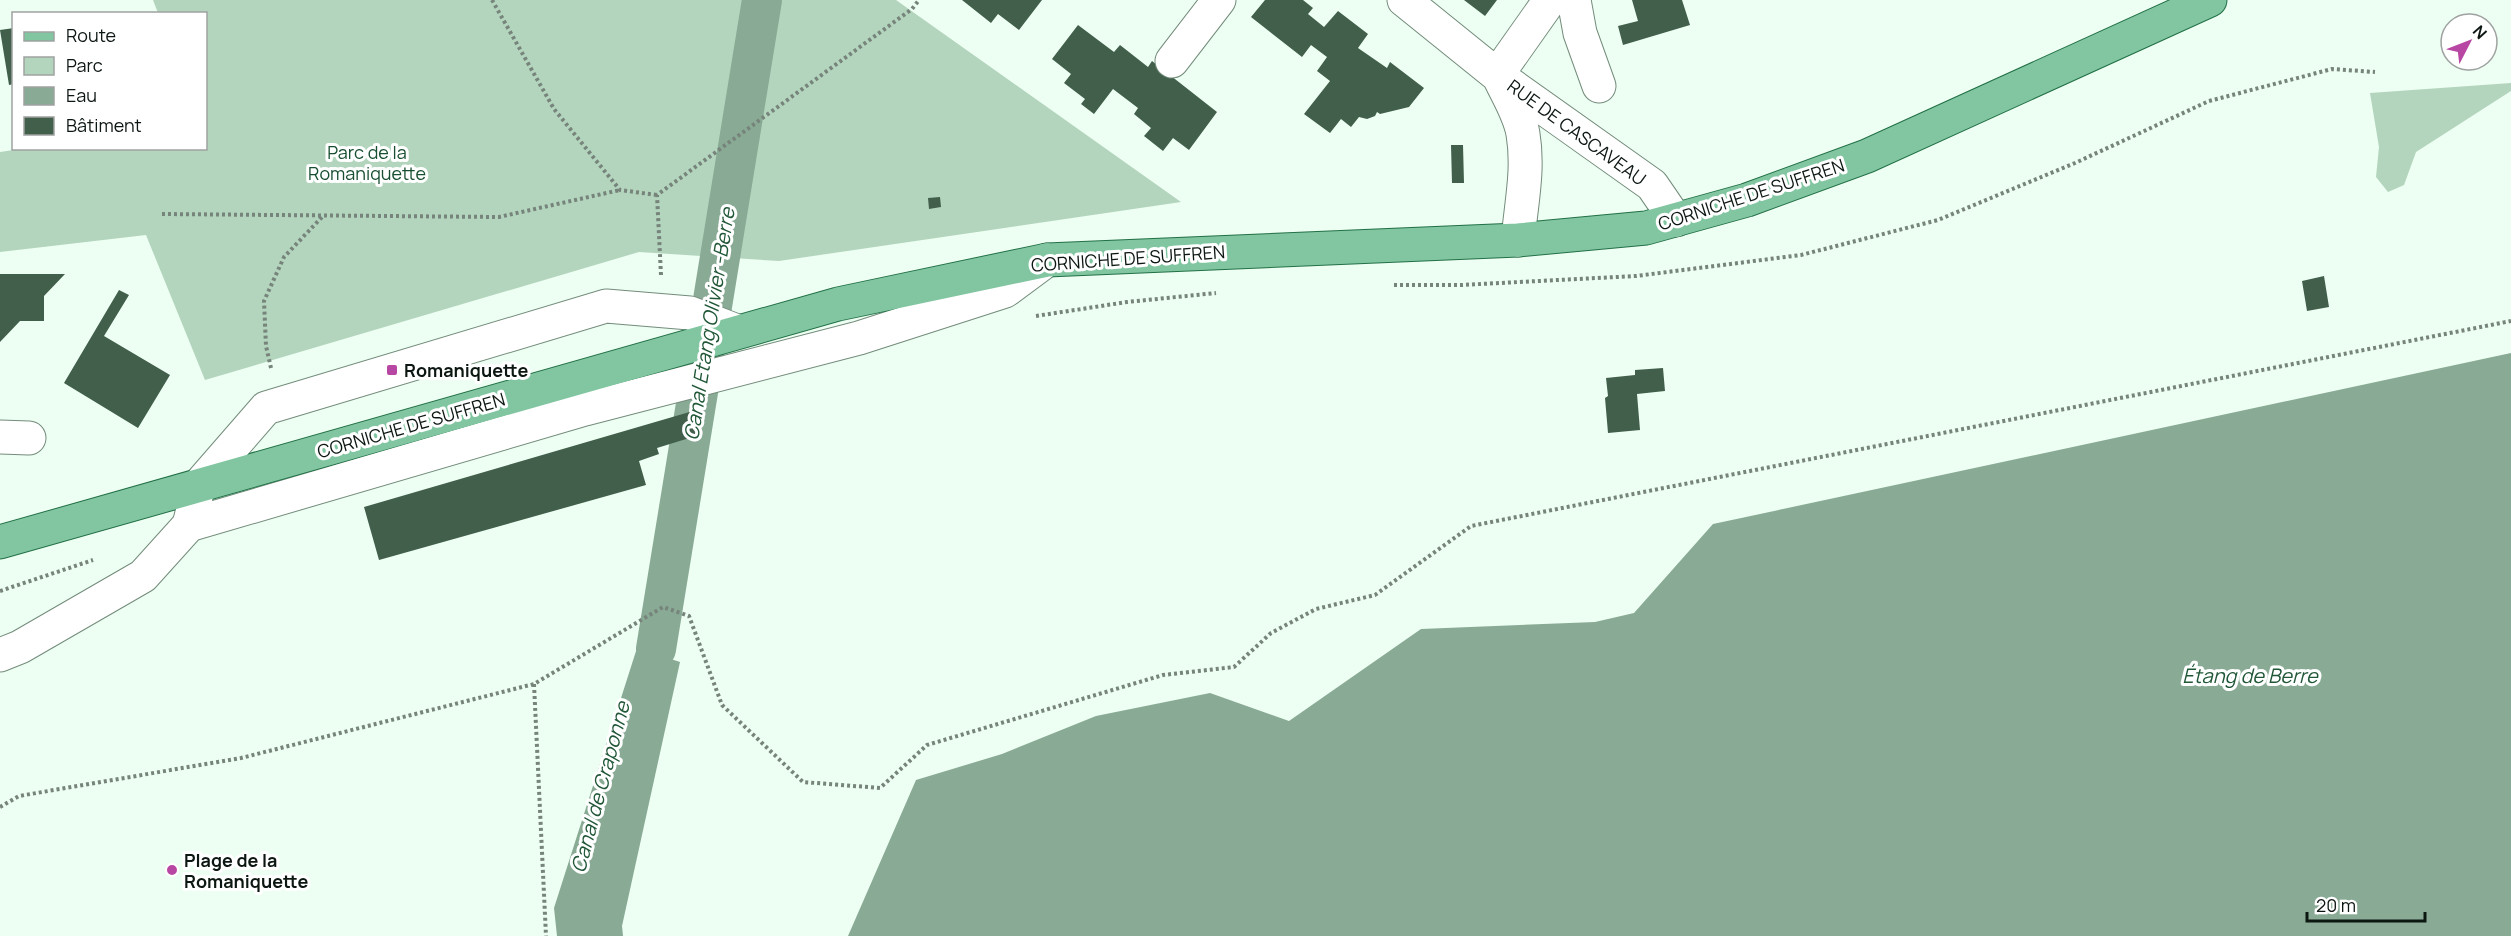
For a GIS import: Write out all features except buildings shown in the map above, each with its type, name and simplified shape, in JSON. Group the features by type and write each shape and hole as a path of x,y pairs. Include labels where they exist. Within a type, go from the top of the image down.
{"main road":[{"name":"CORNICHE DE SUFFREN","path":"0,542 737,331 838,304 1047,260 1518,240 1646,228 1747,200 1867,156 2210,0"}],"street":[{"path":"1172,61 1219,0"},
{"name":"RUE DE CASCAVEAU","path":"1404,0 1497,75 1652,185 1677,220"},
{"name":"RUE DE CASCAVEAU","path":"1497,75 1551,0"},
{"path":"1574,0 1580,33 1599,86"},
{"name":"RUE DE CASCAVEAU","path":"1497,75 1514,106 1523,132 1526,168 1518,240"},
{"path":"189,525 585,409 859,338 1005,291 1047,260"},
{"path":"0,655 20,647 143,576 189,525 199,485 266,408 606,306 690,313 737,331"}],"path":[{"path":"492,0 554,109 620,190"},
{"path":"162,214 499,218 620,190 657,195 912,9 919,0"},
{"path":"657,195 663,310"},
{"path":"279,403 266,346 264,301 284,257 323,216"},
{"path":"0,807 19,796 241,758 534,684 663,607 689,616 722,705 803,782 880,788 927,746 1163,675 1234,667 1271,633 1316,609 1375,595 1471,526 2511,321"},
{"path":"534,684 546,936"}],"green space":[{"name":"Parc de la Romaniquette","path":"153,0 896,0 1181,202 779,261 639,252 205,380 146,235 0,252 0,152 14,150 207,150 207,12 158,12"},
{"path":"2511,83 2511,91 2416,152 2404,185 2388,192 2376,177 2379,147 2370,93"}],"water":[{"name":"Étang de Berre","path":"2511,353 2511,936 848,936 916,780 1002,754 1096,716 1210,693 1289,721 1421,629 1595,622 1634,613 1713,524"},
{"name":"Canal de Craponne","path":"637,648 680,662 622,926 623,936 557,936 554,908"}],"waterway":[{"name":"Canal Etang Olivier -Berre","path":"656,649 762,0"}],"place":[{"name":"Romaniquette","path":"392,370"},
{"name":"Plage de la Romaniquette","path":"172,870"}]}
